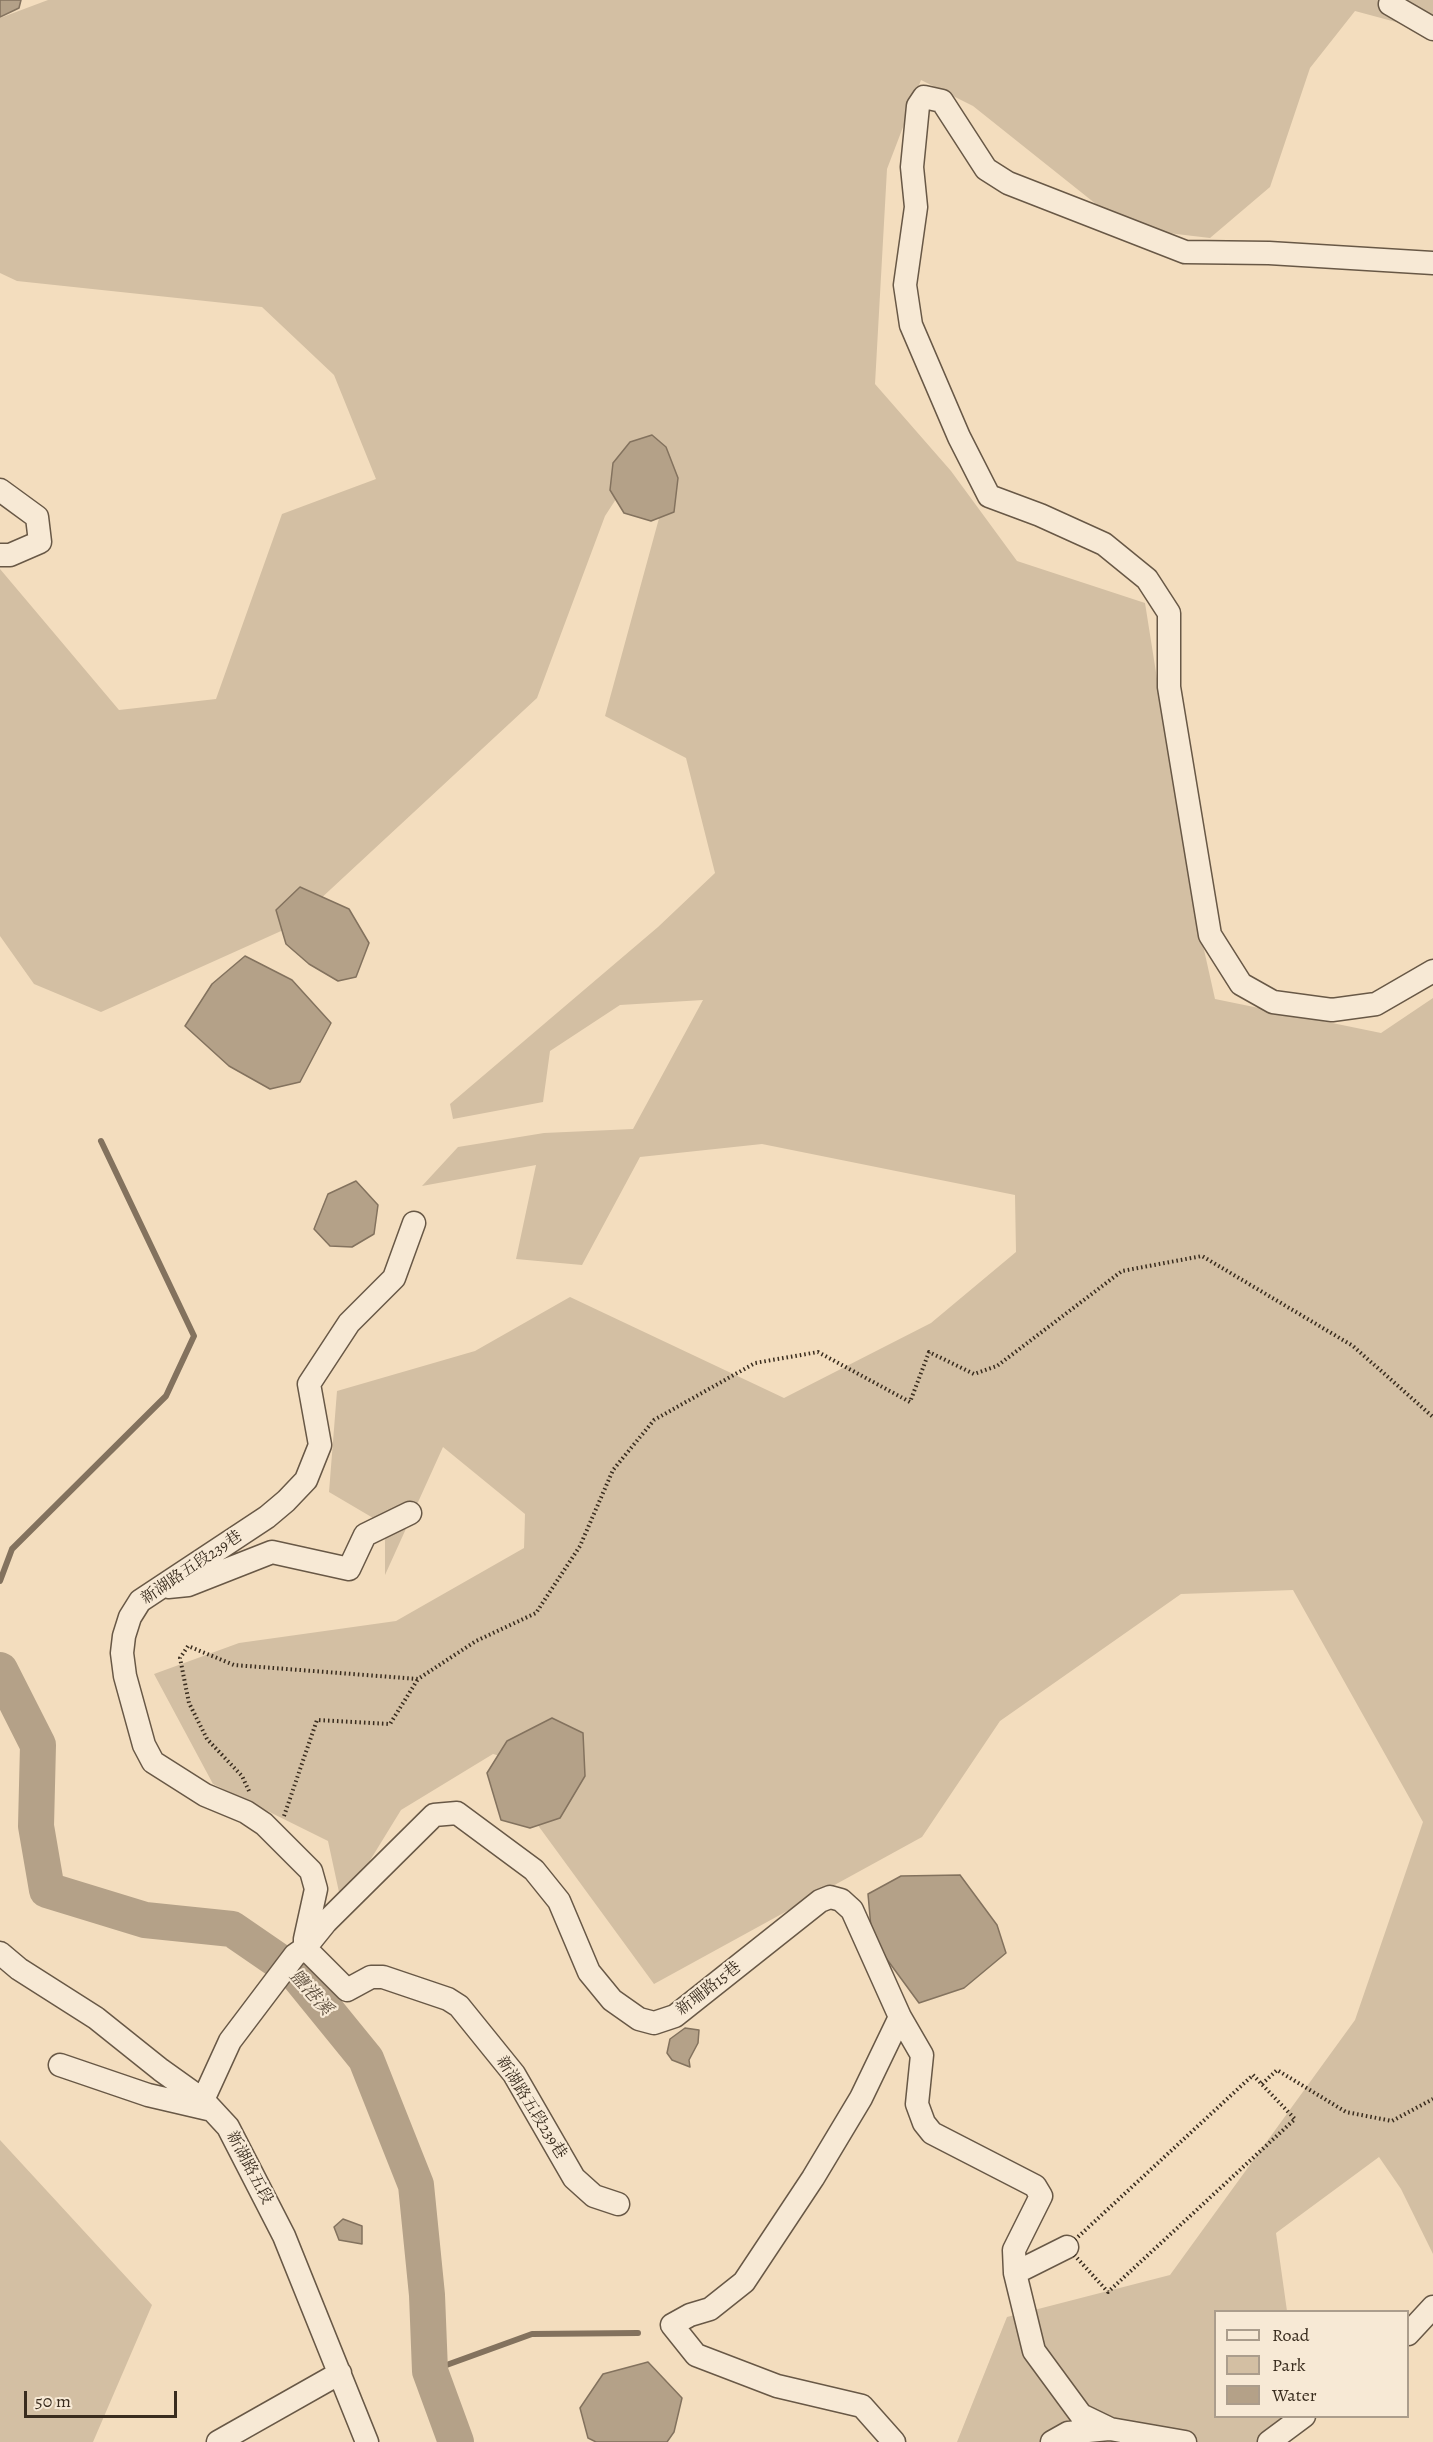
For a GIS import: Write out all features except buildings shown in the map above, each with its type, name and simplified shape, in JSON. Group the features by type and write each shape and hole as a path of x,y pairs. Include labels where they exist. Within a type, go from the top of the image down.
{"street":[{"path":"1390,4 1433,28"},
{"path":"1433,263 1269,253 1185,252 1008,183 986,169 942,102 924,97 918,106 912,167 916,207 905,285 911,325 959,437 989,496 1104,543 1148,579 1169,613 1169,687 1210,935 1241,984 1274,1002 1332,1010 1376,1004 1433,971"},
{"path":"0,490 37,517 40,542 10,555 0,555"},
{"name":"新湖路五段239巷","path":"414,1223 394,1278 349,1323 309,1384 320,1445 306,1480 267,1517 140,1601 130,1617 124,1636 122,1653 125,1676 144,1745 153,1762 205,1795 246,1812 270,1830 311,1871 316,1889 305,1939 300,1951 347,1990 371,1977 383,1977 448,1999 459,2006 514,2074 574,2178 594,2196 618,2204"},
{"path":"157,1589 188,1585 272,1552 349,1569 365,1535 410,1513"},
{"name":"新珊路15巷","path":"300,1951 326,1922 434,1815 457,1813 534,1869 559,1901 589,1972 612,2000 639,2019 654,2023 675,2016 820,1901 830,1897 841,1900 852,1910 900,2017 922,2055 917,2104 924,2123 932,2133 1035,2186 1041,2196 1014,2250 1015,2273 1034,2351 1081,2415 1110,2429 1185,2442"},
{"path":"60,2065 148,2095 208,2105 230,2041 278,1975 300,1951"},
{"name":"新湖路五段","path":"0,1953 19,1969 96,2018 208,2105 228,2127 285,2236 367,2442"},
{"path":"894,2442 861,2406 777,2386 696,2355 672,2325 690,2315 710,2309 744,2282 813,2178 861,2098 900,2017"},
{"path":"1015,2273 1067,2247"},
{"path":"1409,2332 1433,2307"},
{"path":"218,2442 340,2373"},
{"path":"1269,2442 1301,2418"},
{"path":"1052,2442 1068,2433 1110,2429"}],"path":[{"path":"270,1830 317,1720 390,1724 418,1679 476,1641 536,1613 580,1546 613,1470 654,1420 755,1363 818,1352 910,1402 929,1352 974,1374 997,1366 1122,1271 1202,1256 1353,1346 1433,1417"},
{"path":"270,1830 243,1776 207,1739 189,1703 180,1658 188,1646 234,1665 418,1679"},
{"path":"1262,2084 1277,2070 1346,2112 1392,2121 1433,2099"},
{"path":"1253,2075 1294,2119 1108,2292 1067,2247 1253,2075"}],"green space":[{"path":"48,0 1433,0 1433,32 1355,11 1310,68 1270,187 1210,238 1126,228 973,106 921,80 887,169 875,384 951,471 1017,561 1145,603 1190,887 1215,999 1381,1033 1433,998 1433,2254 1401,2189 1379,2157 1276,2233 1287,2310 1214,2310 1214,2418 1301,2418 1289,2442 957,2442 1007,2317 1170,2275 1355,2020 1423,1822 1293,1590 1181,1594 1000,1721 922,1837 654,1984 537,1824 548,1769 493,1754 401,1810 342,1906 328,1841 213,1784 154,1674 239,1643 396,1621 524,1548 525,1514 443,1447 385,1575 385,1525 329,1492 337,1391 475,1351 570,1297 784,1398 931,1323 1016,1252 1015,1195 762,1144 640,1157 582,1265 516,1259 536,1165 422,1186 458,1147 544,1133 633,1129 703,1000 620,1005 550,1051 543,1102 453,1119 450,1104 658,927 715,873 686,758 605,716 667,489 642,459 605,516 537,698 290,927 101,1012 34,984 0,936 0,569 119,710 216,699 282,514 376,479 334,375 262,307 17,281 0,273 0,18"},
{"path":"0,2140 152,2305 93,2442 0,2442"}],"water":[{"path":"0,0 21,0 19,8 0,17"},
{"path":"652,435 666,447 678,478 674,512 651,521 624,513 610,490 613,463 630,442"},
{"path":"300,887 349,909 369,943 356,977 338,981 309,964 286,944 276,910"},
{"path":"245,956 292,980 331,1023 300,1082 270,1089 229,1066 185,1026 212,984"},
{"path":"356,1181 378,1205 374,1234 352,1247 330,1246 314,1229 328,1194"},
{"path":"552,1718 583,1733 585,1776 560,1818 530,1828 501,1820 487,1773 507,1741"},
{"path":"960,1875 997,1925 1006,1953 964,1988 919,2003 872,1939 868,1894 901,1876"},
{"path":"685,2028 699,2030 698,2043 689,2060 690,2067 672,2060 667,2053 670,2039"},
{"path":"343,2219 362,2226 362,2244 339,2240 334,2227"},
{"path":"648,2362 682,2398 674,2432 667,2442 596,2442 588,2438 580,2408 603,2374"}],"waterway":[{"path":"0,1581 12,1549 166,1396 194,1336 101,1141"},
{"name":"鹽港溪","path":"0,1670 38,1745 36,1826 47,1890 145,1920 232,1929 296,1973 366,2059 416,2185 427,2295 430,2371 456,2442"},
{"path":"430,2371 532,2334 638,2333"}]}
